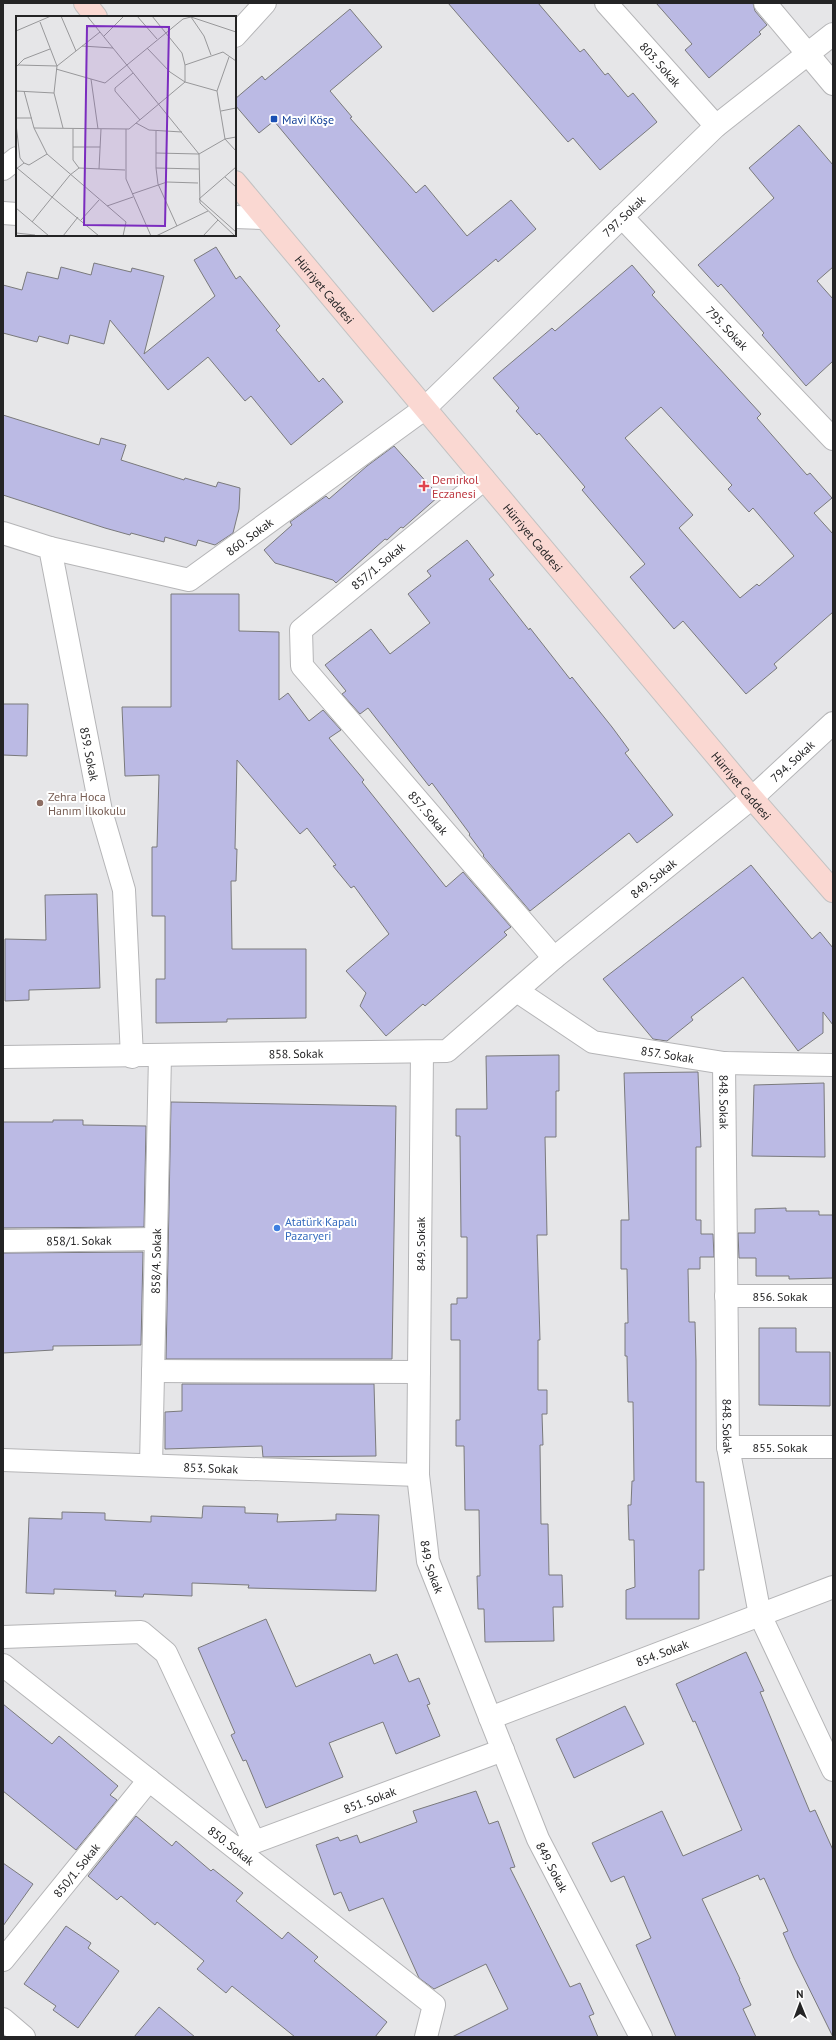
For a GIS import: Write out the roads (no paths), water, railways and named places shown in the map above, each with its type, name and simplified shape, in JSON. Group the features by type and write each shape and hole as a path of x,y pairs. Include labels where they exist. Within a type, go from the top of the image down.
{"main road":[{"path":"85,3 95,16"},
{"name":"Hürriyet Caddesi","path":"236,183 752,798 833,891"}],"street":[{"path":"236,35 266,3"},
{"name":"803. Sokak","path":"606,3 716,126"},
{"path":"765,3 833,84"},
{"name":"797. Sokak","path":"424,409 716,126 833,34"},
{"path":"3,169 16,159"},
{"path":"3,213 16,214"},
{"name":"795. Sokak","path":"622,217 833,439"},
{"path":"236,218 265,218"},
{"name":"860. Sokak","path":"50,548 189,580 424,409"},
{"name":"857/1. Sokak","path":"302,666 302,630 484,479"},
{"path":"3,533 50,548"},
{"name":"859. Sokak","path":"50,548 101,811 124,890 132,1057"},
{"name":"857. Sokak","path":"302,666 554,958"},
{"name":"794. Sokak","path":"752,798 833,723"},
{"name":"849. Sokak","path":"554,958 752,798"},
{"name":"858. Sokak","path":"3,1057 132,1057 447,1051 554,958"},
{"name":"857. Sokak","path":"517,991 593,1042 724,1063 833,1065"},
{"name":"849. Sokak","path":"422,1052 418,1474 428,1561 538,1839 641,2037"},
{"name":"858/4. Sokak","path":"151,1465 160,1056"},
{"name":"848. Sokak","path":"724,1063 728,1447 760,1615 833,1770"},
{"name":"858/1. Sokak","path":"3,1241 156,1238"},
{"name":"856. Sokak","path":"726,1296 833,1296"},
{"path":"153,1371 419,1372"},
{"name":"855. Sokak","path":"728,1447 833,1447"},
{"name":"853. Sokak","path":"3,1460 418,1474"},
{"name":"854. Sokak","path":"490,1718 833,1587"},
{"path":"3,1637 141,1632 166,1653 245,1845"},
{"name":"850. Sokak","path":"3,1665 149,1780 245,1845 434,2005 426,2037"},
{"name":"851. Sokak","path":"245,1845 503,1750"},
{"name":"850/1. Sokak","path":"3,1960 149,1780"},
{"path":"3,2018 24,2037"}],"place":[{"name":"Mavi Köşe","path":"274,119"},
{"name":"Demirkol Eczanesi","path":"424,486"},
{"name":"Zehra Hoca Hanım İlkokulu","path":"40,803"},
{"name":"Atatürk Kapalı Pazaryeri","path":"277,1228"}]}
